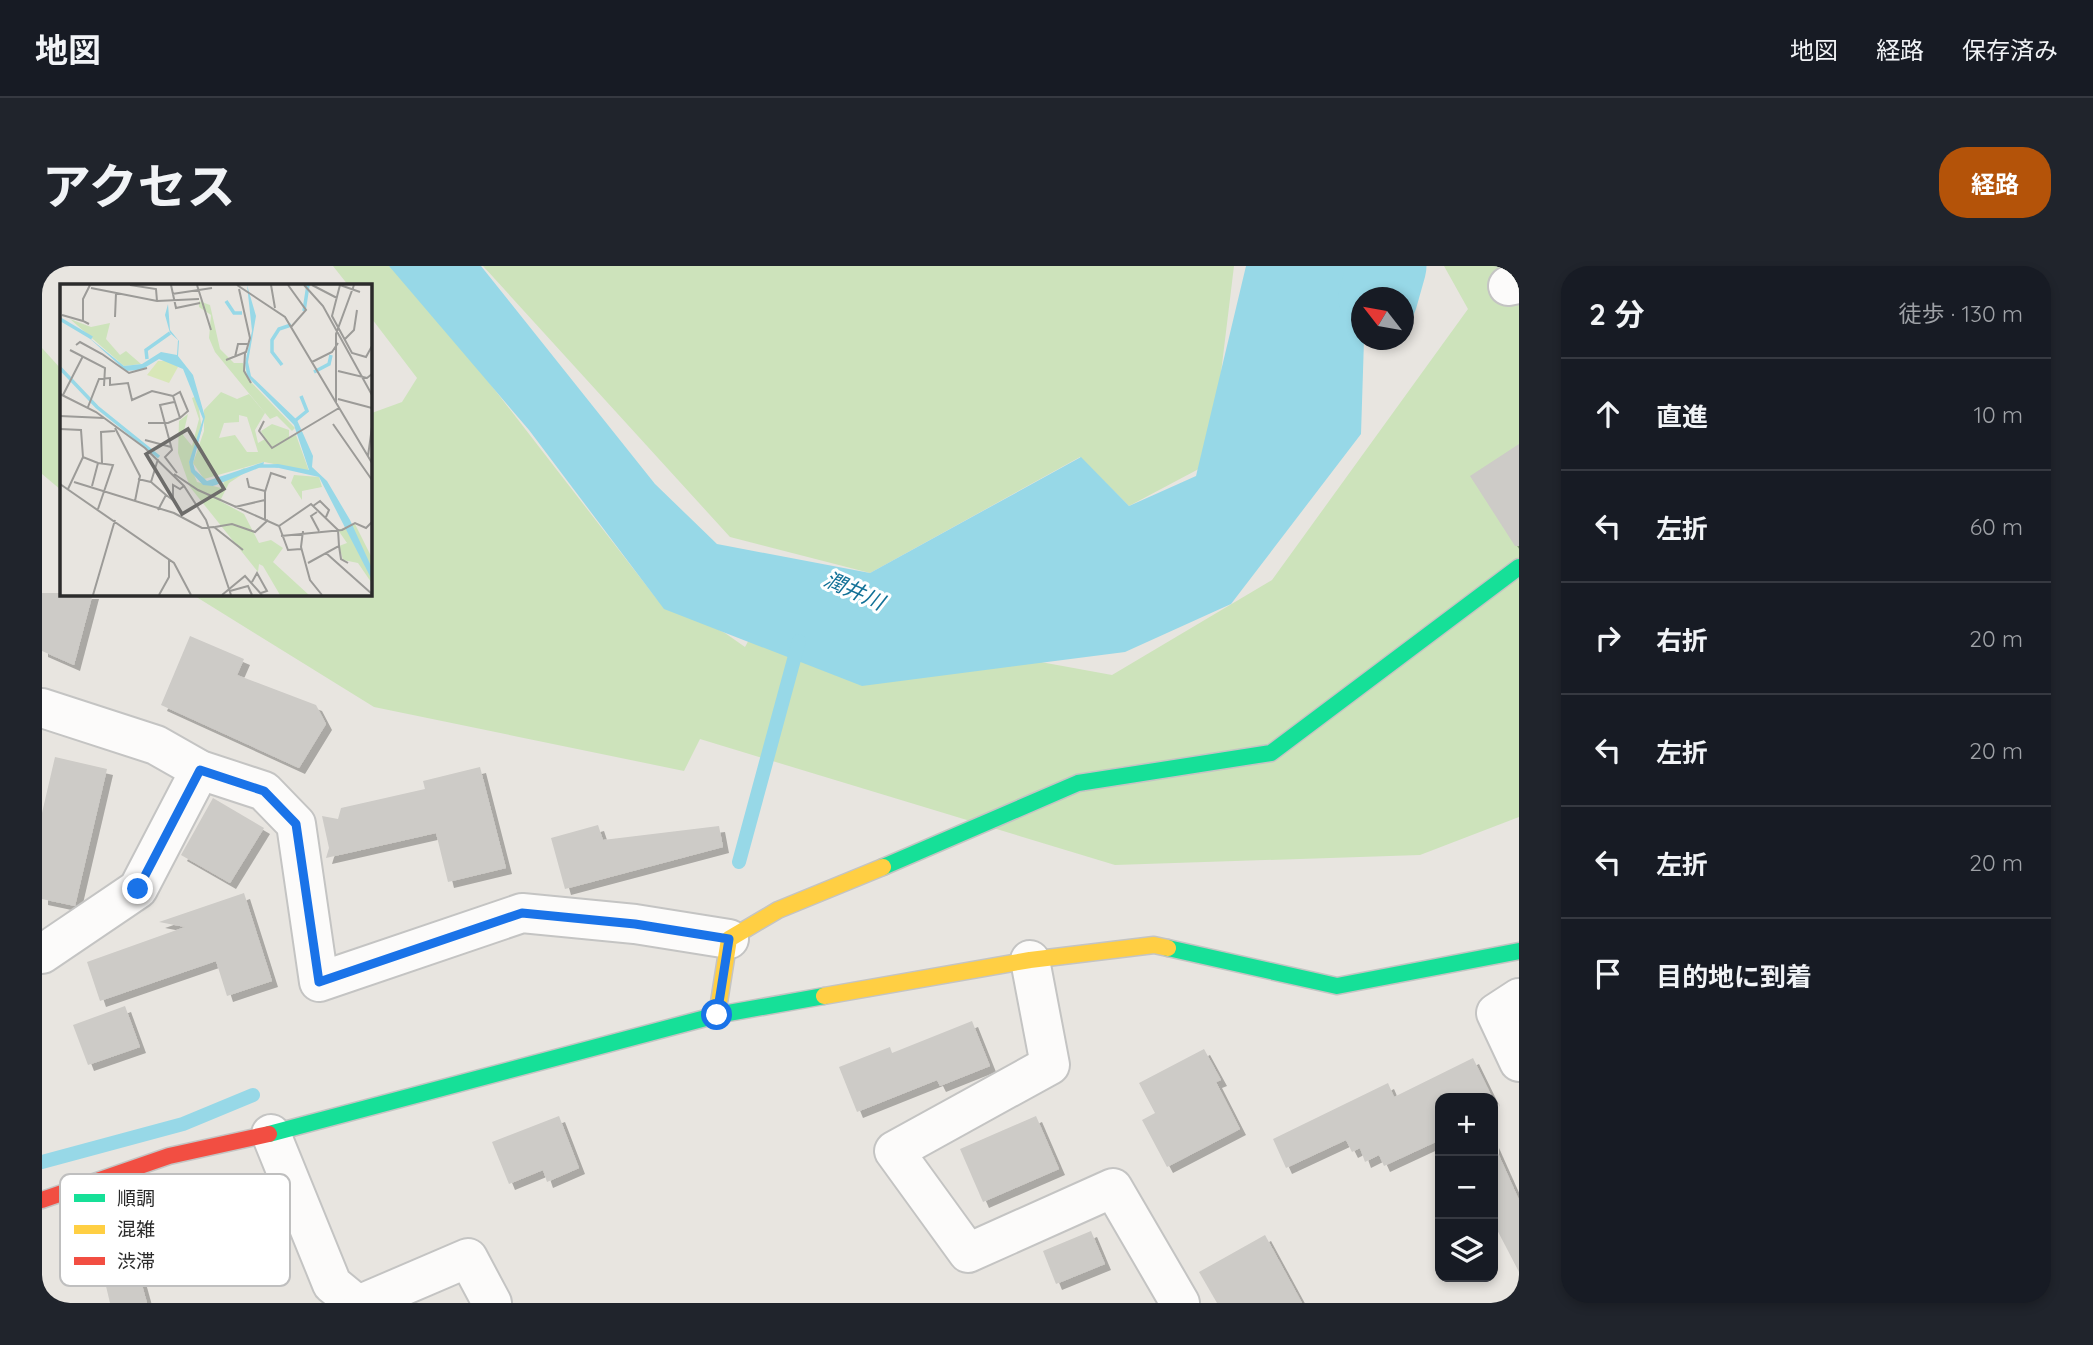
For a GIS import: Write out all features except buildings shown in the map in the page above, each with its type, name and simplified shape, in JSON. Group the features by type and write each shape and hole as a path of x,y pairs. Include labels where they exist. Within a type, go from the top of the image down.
{"street":[{"path":"42,708 156,745 200,770 264,791 296,824 319,982 522,913 635,924 729,939 778,910 950,840 1078,783 1271,753 1519,567"},
{"path":"42,954 138,889 200,770"},
{"path":"717,1015 729,939"},
{"path":"117,1174 169,1156 271,1134 717,1015 1030,960 1154,945 1337,985 1519,951"},
{"path":"1030,960 1050,1065 894,1151 968,1253 1113,1188 1180,1303"},
{"path":"1519,998 1496,1013 1519,1062"},
{"path":"271,1134 287,1174"},
{"path":"290,1181 332,1284 355,1303"},
{"path":"42,1200 60,1194"},
{"path":"363,1303 468,1258 492,1303"}],"green space":[{"path":"333,266 399,266 656,598 725,633 745,647 764,612 1112,675 1272,580 1468,309 1444,266 1519,266 1519,817 1420,855 1115,865 700,739 684,771 374,707 193,595 371,595 371,413 402,402 417,378 371,318 371,284 347,284"},
{"path":"483,266 1234,266 1210,463 1129,506 1080,457 870,573 730,537"},
{"path":"42,348 60,368 60,489 42,474"}],"water":[{"path":"389,266 481,266 655,484 717,544 870,573 1081,457 1129,506 1196,476 1246,266 1367,266 1366,287 1351,287 1351,350 1364,350 1361,434 1231,604 1125,652 862,686 664,609 529,430"}],"waterway":[{"name":"潤井川","path":"1381,287 1387,266"},
{"path":"739,862 799,641"},
{"path":"42,1162 183,1124 253,1095"}],"traffic: fast":[{"path":"883,867 1078,783 1271,753 1519,567"},
{"path":"1168,948 1337,986 1519,951"},
{"path":"269,1134 717,1015 824,996"}],"traffic: slow":[{"path":"717,1015 729,939 778,910 883,867"},
{"path":"824,996 1030,960 1154,945 1168,948"}],"traffic: jam":[{"path":"117,1174 169,1156 269,1134"},
{"path":"42,1200 60,1194"}],"route":[{"path":"138,889 200,770 264,791 296,824 319,982 522,913 635,924 729,939 717,1015"}]}
